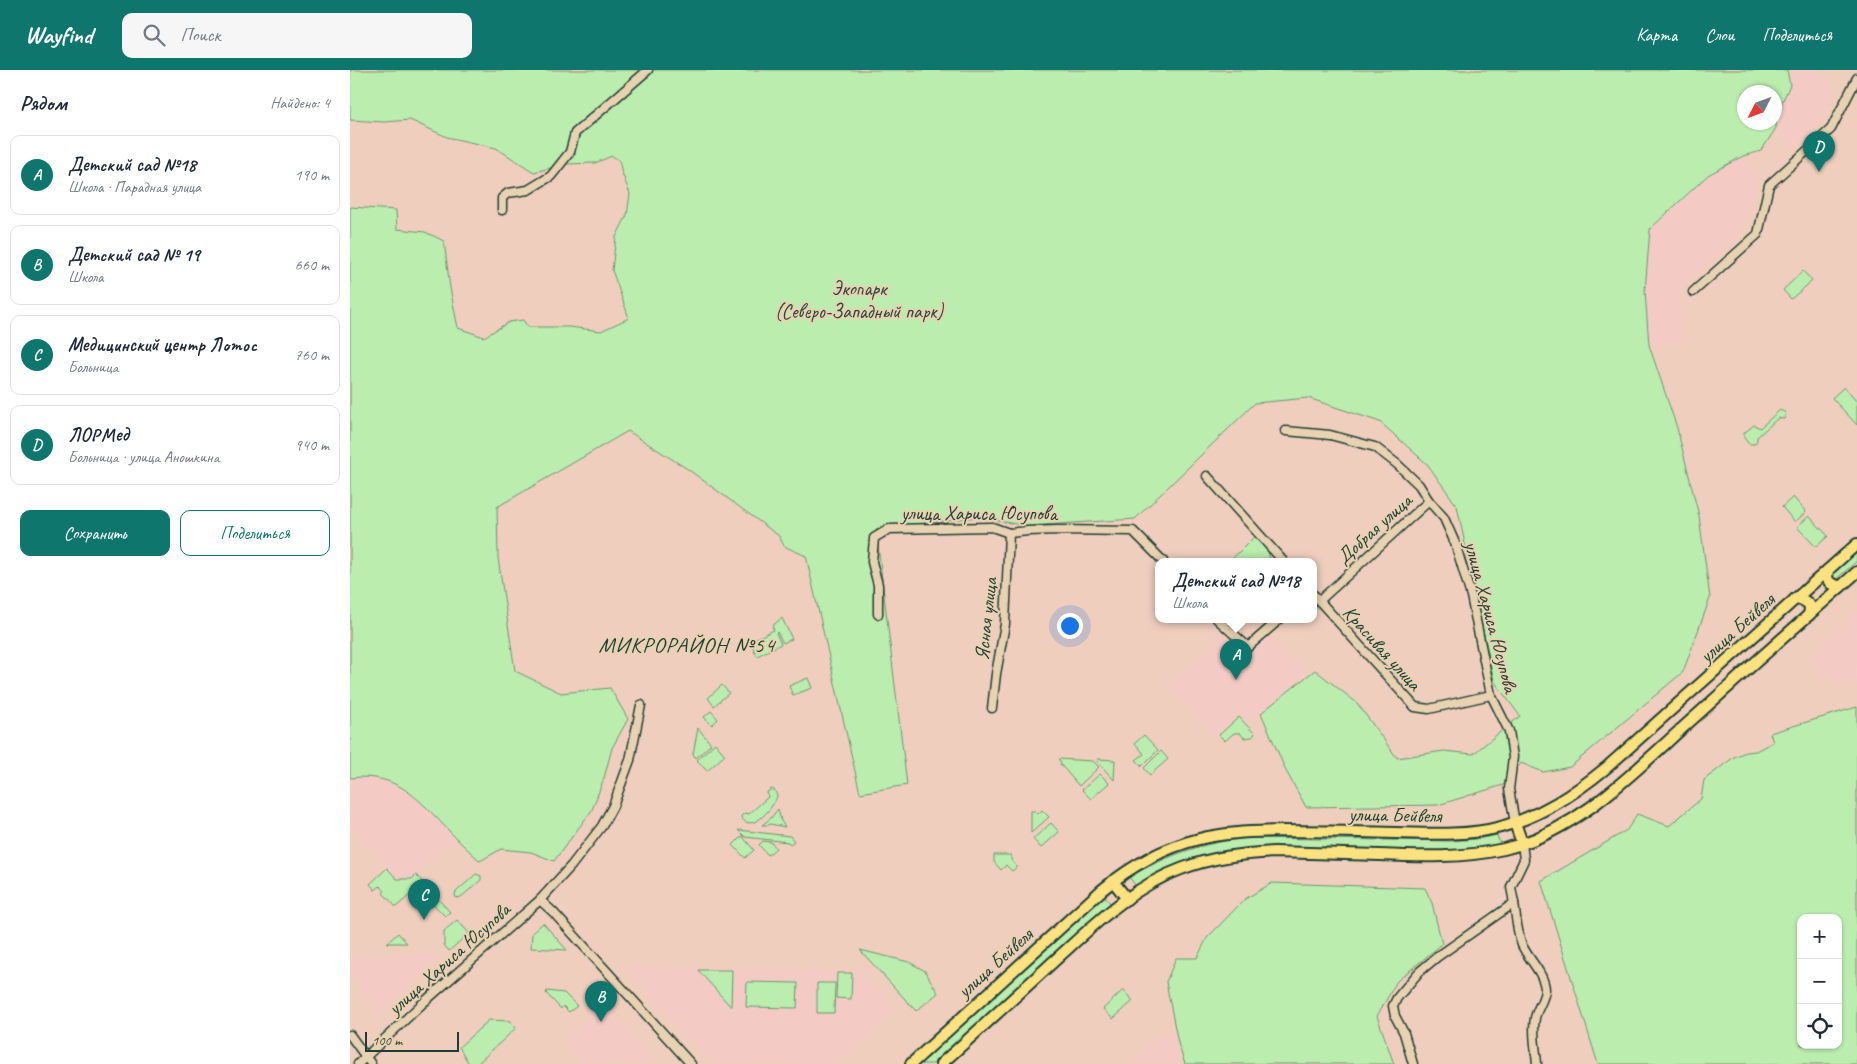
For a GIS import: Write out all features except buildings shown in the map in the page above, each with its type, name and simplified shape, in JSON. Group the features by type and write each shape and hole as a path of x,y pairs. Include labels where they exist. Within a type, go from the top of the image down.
{"main road":[{"name":"улица Бейвеля","path":"911,1064 1113,881 1131,868 1172,848 1222,834 1244,832 1311,831 1437,835 1483,831 1516,823 1539,813 1579,790 1606,768 1857,544"},
{"path":"1828,570 1827,578 1830,583 1840,587"},
{"name":"улица Бейвеля","path":"941,1064 1094,925 1150,884 1181,869 1233,855 1274,852 1446,856 1490,852 1522,843 1559,827 1607,794 1857,572"},
{"path":"1795,599 1804,600 1809,604 1809,615"},
{"path":"1516,823 1522,843"},
{"path":"1113,881 1127,899"}],"street":[{"path":"502,210 502,198 508,193 528,190 551,176 570,152 574,133 648,70"},
{"path":"1693,292 1758,234 1770,185 1831,129 1857,78"},
{"name":"улица Хариса Юсупова","path":"1286,431 1330,434 1375,447 1397,464 1419,485 1429,501 1444,518 1456,543 1471,596 1491,695 1509,731 1513,756 1509,790 1516,823"},
{"path":"1207,476 1280,558"},
{"name":"Добрая улица","path":"1317,597 1429,501"},
{"name":"улица Хариса Юсупова","path":"878,614 878,585 872,562 874,538 889,529 992,528 1009,533 1028,530 1133,531 1160,558"},
{"name":"Ясная улица","path":"992,708 1005,624 1009,533"},
{"name":"Красивая улица","path":"1317,599 1415,707 1429,709 1491,695"},
{"path":"1221,623 1248,647 1275,623"},
{"name":"улица Хариса Юсупова","path":"358,1064 423,1003 540,900 602,826 613,806 630,760 641,704"},
{"path":"1522,843 1524,860 1511,887 1518,935 1545,988 1535,1018 1534,1032 1538,1064"},
{"path":"540,900 691,1064"},
{"path":"1412,1064 1404,1033 1395,1016 1393,1006 1397,998 1419,972 1437,957 1514,903"},
{"path":"350,1035 371,1064"}],"shaded area":[{"path":"1795,70 1821,70 1835,93 1825,118 1792,149 1771,130 1782,130 1782,92 1785,82"},
{"path":"1743,156 1761,173 1741,235 1678,290 1682,343 1649,345 1645,291 1650,229 1708,175"},
{"path":"1857,611 1857,685 1833,685 1808,657"},
{"path":"1227,631 1247,652 1268,634 1306,674 1259,716 1257,714 1250,721 1240,714 1216,735 1214,732 1210,734 1166,686"},
{"path":"365,776 386,780 412,794 456,838 413,877 396,878 350,826 350,778"},
{"path":"431,953 440,959 379,1016 350,975 350,956 353,954"},
{"path":"621,966 861,970 897,1010 838,1064 710,1064"},
{"path":"603,1003 659,1064 583,1064 562,1040"},
{"path":"1173,1033 1181,1064 1120,1064 1126,1060 1128,1063 1157,1037"}],"green space":[{"name":"Экопарк (Северо-Западный парк)","path":"350,70 1787,70 1790,85 1782,102 1782,85 1737,85 1737,130 1775,130 1761,151 1743,156 1708,175 1650,229 1645,291 1649,345 1677,428 1699,516 1710,598 1683,672 1570,767 1543,772 1521,763 1503,785 1438,805 1306,807 1286,771 1261,713 1315,670 1357,703 1397,758 1444,751 1473,754 1520,716 1494,681 1457,506 1428,465 1380,422 1308,398 1255,403 1135,519 1027,526 977,517 876,529 907,785 860,793 806,556 784,546 779,536 689,470 628,431 497,507 498,558 515,671 561,693 610,688 628,719 612,748 604,778 592,810 554,861 531,852 501,849 480,861 410,793 397,785 383,780 368,777 350,778 350,207 396,210 397,229 425,232 444,241 450,288 458,328 484,337 509,322 523,320 528,327 569,327 601,331 629,318 612,270 616,237 627,215 630,194 619,160 612,156 595,163 567,164 534,172 496,148 447,137 410,120 384,122 350,120"},
{"path":"1803,271 1812,281 1791,299 1783,290"},
{"path":"1844,387 1857,402 1857,425 1832,398"},
{"path":"1780,410 1786,413 1784,419 1778,418 1757,437 1755,444 1749,444 1744,438 1744,433 1754,425 1760,428"},
{"path":"1793,497 1806,512 1795,522 1782,507"},
{"path":"1809,516 1828,536 1816,547 1797,527"},
{"path":"1254,537 1268,551 1269,558 1233,558"},
{"path":"1857,552 1857,561 1833,580 1831,574"},
{"path":"782,618 792,639 783,643 777,632 781,644 757,656 750,641 774,630 772,626"},
{"path":"808,678 812,688 793,695 789,686"},
{"path":"722,685 729,693 714,706 708,698"},
{"path":"1857,707 1857,1064 1598,1064 1541,881 1627,830 1637,814 1669,826 1701,799 1704,780 1734,757 1746,752 1756,751 1773,742 1770,733"},
{"path":"711,711 718,719 712,725 704,717"},
{"path":"1239,717 1255,734 1252,737 1244,738 1240,733 1234,733 1225,741 1219,735"},
{"path":"698,728 711,744 696,758 693,754"},
{"path":"1144,735 1158,750 1142,766 1136,760 1144,754 1135,743"},
{"path":"715,743 725,755 707,771 697,760"},
{"path":"1161,751 1168,759 1150,775 1144,768"},
{"path":"1058,759 1093,761 1099,767 1079,786"},
{"path":"1098,759 1115,760 1114,780 1097,761"},
{"path":"1100,774 1109,783 1091,799 1082,790"},
{"path":"772,789 777,796 772,806 756,821 745,822 741,817 742,815 745,813 749,814 768,797 767,792"},
{"path":"778,809 781,821 785,827 770,824 762,825 771,818"},
{"path":"1042,810 1049,817 1031,833 1031,811 1035,811 1038,814"},
{"path":"1051,823 1059,832 1041,848 1033,839"},
{"path":"738,830 790,836 794,841 790,844 788,842 745,837"},
{"path":"1497,835 1500,844 1454,850 1407,851 1276,848 1225,851 1182,863 1136,886 1129,877 1158,862 1201,846 1249,838 1451,841"},
{"path":"742,836 754,850 745,858 733,845"},
{"path":"763,841 771,842 776,848 768,855 759,845"},
{"path":"994,855 1011,855 1011,860 1017,867 1012,871 1006,865 1001,870 994,862"},
{"path":"387,868 397,879 412,879 416,875 450,912 445,916 418,888 396,907 383,893 385,891 380,886 375,890 370,884"},
{"path":"476,874 481,876 481,880 461,897 456,898 456,892"},
{"path":"1272,883 1425,888 1432,903 1442,944 1397,981 1377,1016 1394,1064 1185,1064 1178,1043 1166,982 1176,958 1197,958 1207,938 1245,899"},
{"path":"1104,896 1111,904 933,1064 919,1064"},
{"path":"457,920 469,933 449,951 444,945 444,931"},
{"path":"543,923 567,950 531,948 532,933"},
{"path":"398,933 407,943 387,943"},
{"path":"860,950 909,962 925,971 938,993 916,1011"},
{"path":"698,970 732,970 731,1007"},
{"path":"837,973 852,973 851,999 836,998"},
{"path":"747,982 798,983 797,1008 746,1007"},
{"path":"817,983 835,983 834,1013 817,1013"},
{"path":"1123,990 1133,1001 1113,1019 1103,1009"},
{"path":"547,991 564,993 577,1006 569,1012 563,1006 561,1009 546,993"},
{"path":"489,1020 510,1021 516,1028 477,1064 469,1064 459,1047"}],"place":[{"name":"ЛОРМед","path":"1819,172"},
{"name":"Детский сaд №18","path":"1236,680"},
{"name":"Медицинский центр Лотос","path":"424,920"},
{"name":"Детский сад № 19","path":"601,1022"}],"district":[{"name":"МИКРОРАЙОН №54","path":"687,645"}]}
